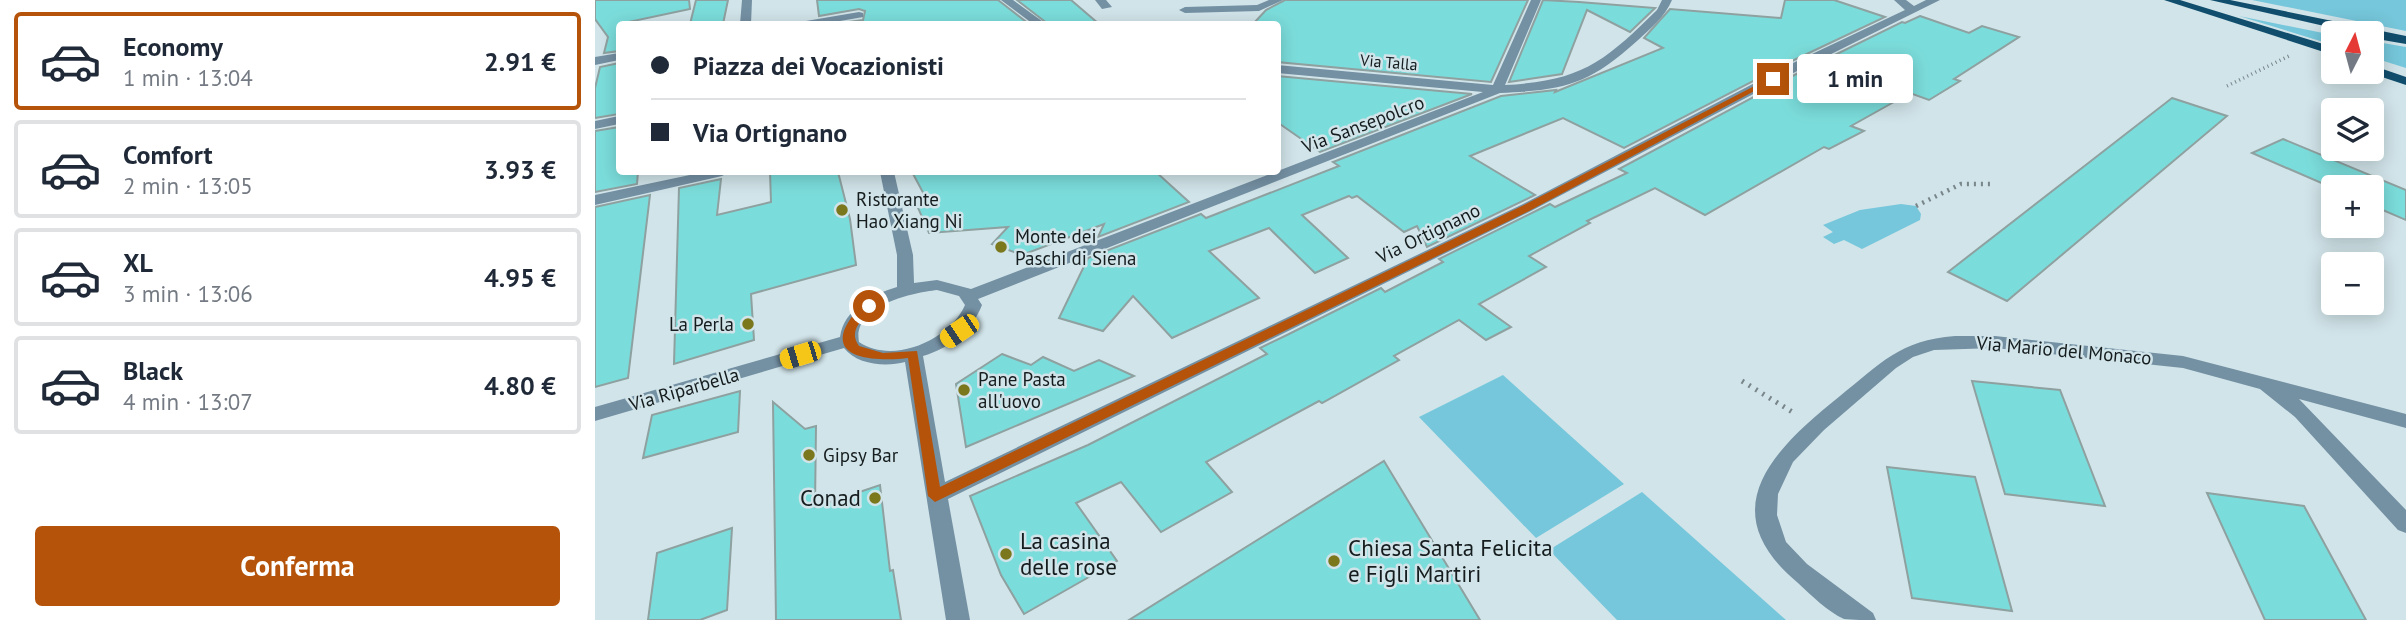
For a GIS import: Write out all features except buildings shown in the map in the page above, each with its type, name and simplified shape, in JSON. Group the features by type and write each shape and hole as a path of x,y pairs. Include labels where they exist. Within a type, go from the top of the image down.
{"main road":[{"path":"2169,0 2321,47"},
{"path":"2215,0 2321,23"},
{"path":"2384,36 2406,40"},
{"path":"2384,67 2406,74"},
{"path":"2384,73 2406,81"}],"street":[{"path":"746,21 747,0"},
{"path":"1006,0 1036,21"},
{"path":"1186,5 1264,7 1278,0"},
{"path":"1497,89 1535,0"},
{"name":"Via Talla","path":"1281,69 1497,89 1542,87 1587,74 1617,54 1662,10 1667,0"},
{"path":"1899,0 1913,11"},
{"name":"Via Ortignano","path":"935,496 1526,208 1797,66 1935,0"},
{"path":"859,20 860,2"},
{"path":"595,61 616,58"},
{"name":"Via Sansepolcro","path":"970,296 1476,100 1497,89"},
{"path":"595,125 616,121"},
{"path":"595,200 708,175"},
{"path":"888,175 905,255 906,289"},
{"path":"951,286 970,296 974,306 970,318 959,331 942,342 913,354 883,357 866,355 855,349 849,340 849,330 856,318 869,306 906,289 951,286"},
{"name":"Via Riparbella","path":"595,414 849,340"},
{"name":"Via Mario del Monaco","path":"1864,620 1798,568 1775,545 1768,522 1768,493 1777,470 1797,443 1905,354 1940,343 1995,342 2183,362 2267,384 2302,412 2406,524"},
{"path":"913,354 958,620"},
{"path":"2267,384 2406,421"}],"path":[{"path":"2227,86 2296,53"},
{"path":"1916,205 1961,184 1991,184"},
{"path":"1742,381 1794,413"}],"shaded area":[{"path":"2252,0 2406,0 2406,31 2384,27 2384,21 2356,21"},
{"path":"2239,16 2321,33 2321,41"},
{"path":"2384,43 2406,47 2406,68 2384,61"},
{"path":"1901,204 1916,206 1921,214 1920,220 1862,249 1844,240 1834,244 1823,237 1833,232 1823,225 1860,210"},
{"path":"1503,375 1624,484 1536,538 1419,417"},
{"path":"1642,492 1786,620 1617,620 1549,550"}],"place":[{"name":"Ristorante Hao Xiang Ni","path":"842,210"},
{"name":"Monte dei Paschi di Siena","path":"1001,247"},
{"name":"La Perla","path":"748,324"},
{"name":"Pane Pasta all'uovo","path":"964,390"},
{"name":"Gipsy Bar","path":"809,455"},
{"name":"Conad","path":"875,498"},
{"name":"La casina delle rose","path":"1006,554"},
{"name":"Chiesa Santa Felicita e Figli Martiri","path":"1334,561"}],"route":[{"path":"869,306 856,318 849,330 849,340 855,349 866,355 883,357 913,354 935,496 1526,208 1773,79"}]}
